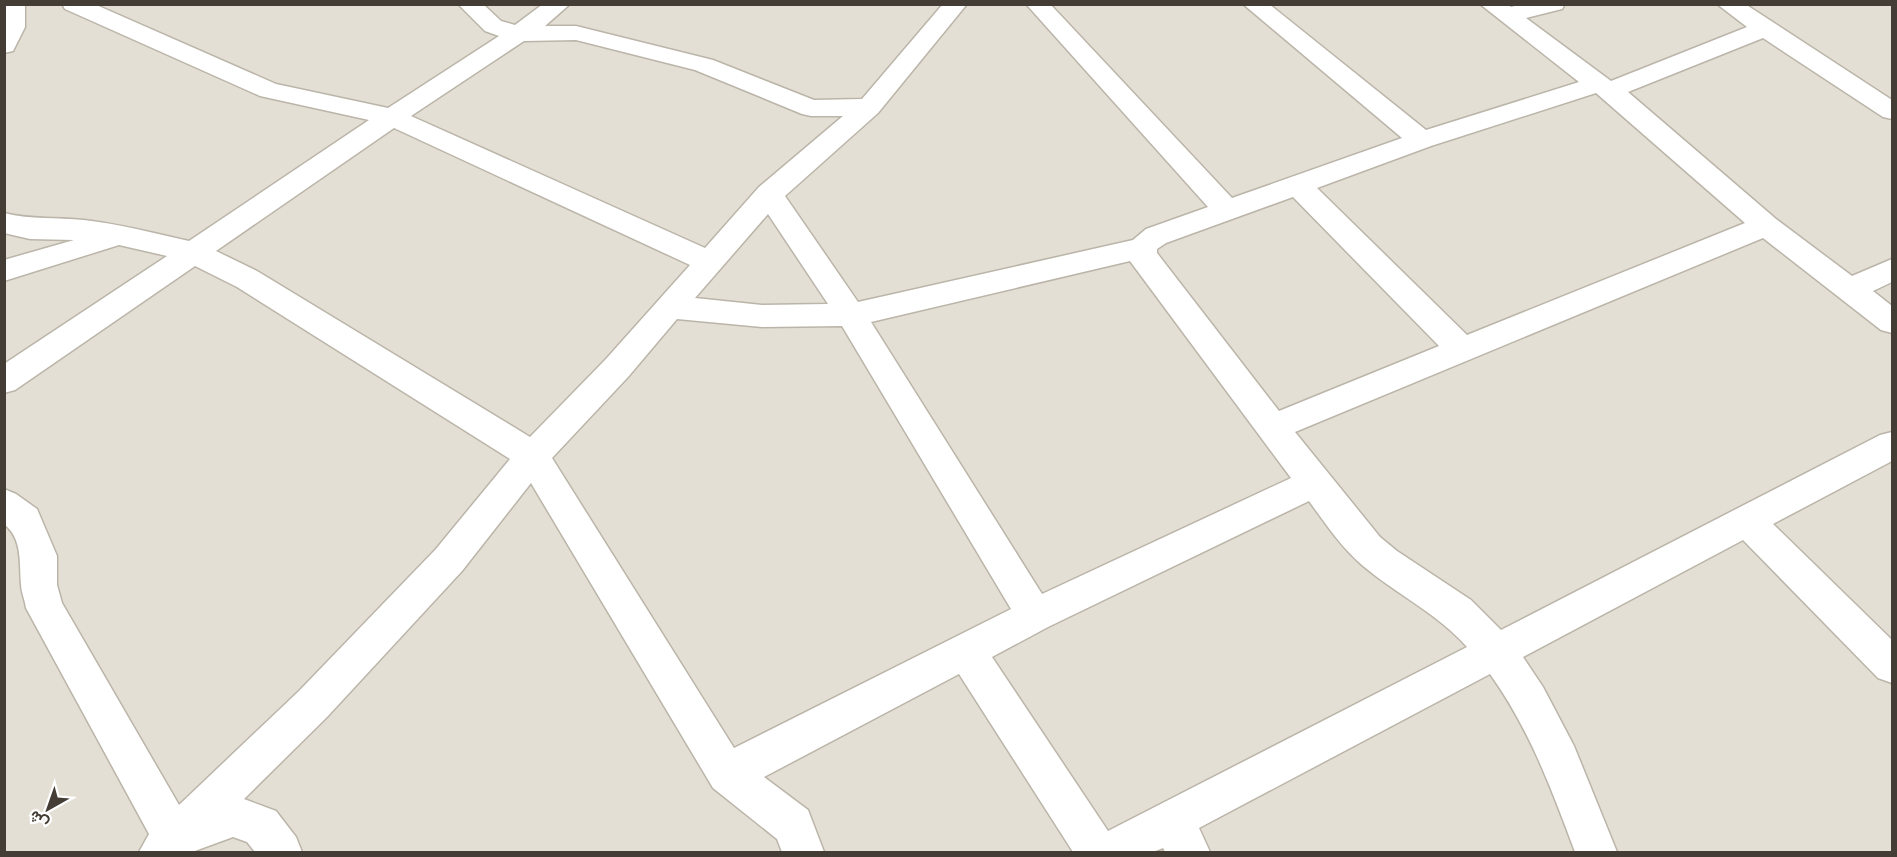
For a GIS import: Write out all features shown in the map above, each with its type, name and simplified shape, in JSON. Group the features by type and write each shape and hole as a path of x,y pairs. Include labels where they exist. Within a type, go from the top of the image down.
{"street":[{"path":"4,46 13,27 13,4"},
{"path":"73,4 269,90 392,117 709,262"},
{"path":"469,4 493,26 521,34 576,33 704,65 811,108 869,107"},
{"path":"4,381 392,117 521,34 558,4"},
{"path":"1037,4 1227,210"},
{"path":"1254,4 1422,140"},
{"path":"1499,10 1554,4"},
{"path":"1728,4 1893,111"},
{"path":"167,845 313,704 449,560 533,456 617,368 769,194 869,107 945,7"},
{"path":"1499,10 1604,87 1766,226 1893,322"},
{"path":"1596,852 1550,741 1522,689 1496,652 1469,622 1434,594 1373,553 1351,530 1147,266 1142,257 1142,248 1147,241 1156,236 1422,140 1604,87 1766,28"},
{"path":"1298,186 1461,349"},
{"path":"769,194 851,315 1035,615"},
{"path":"4,223 30,230 82,230 124,236 195,253 247,279 533,456 727,774 793,825 803,852"},
{"path":"1271,428 1766,226"},
{"path":"4,271 124,236"},
{"path":"669,307 762,316 851,315 1142,248"},
{"path":"1850,290 1893,269"},
{"path":"1111,852 1180,837 1496,652 1746,520 1893,446"},
{"path":"727,774 1035,615 1316,482"},
{"path":"4,504 25,520 39,556 39,585 45,608 167,845"},
{"path":"1746,520 1893,665"},
{"path":"967,652 1097,852"},
{"path":"167,845 233,816 261,826 281,852"}],"shaded area":[{"path":"5,5 1892,5 1892,852 5,852"}]}
